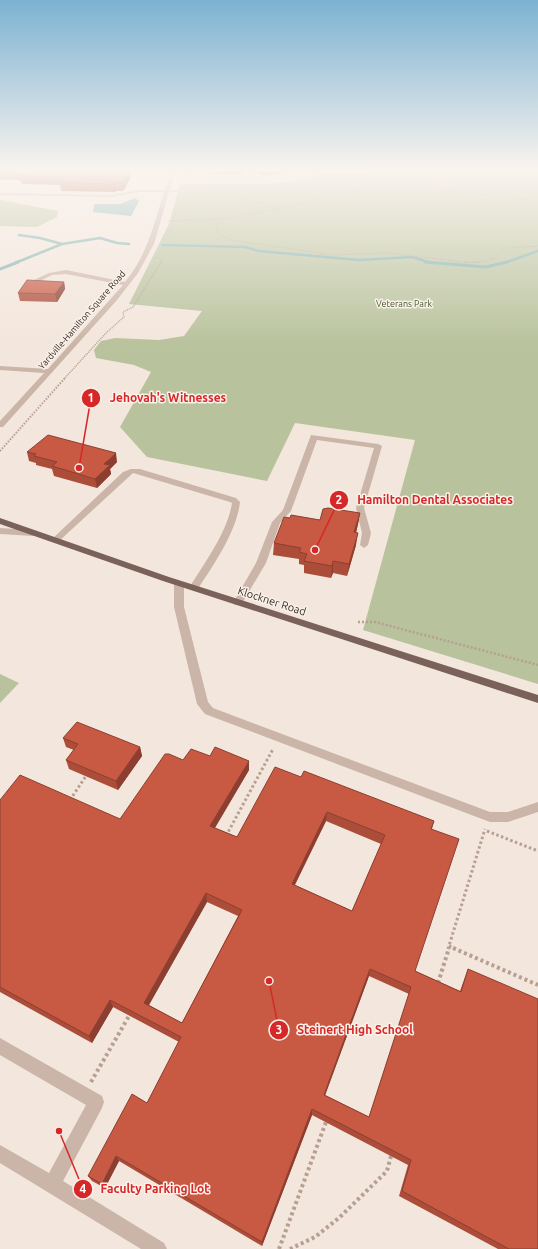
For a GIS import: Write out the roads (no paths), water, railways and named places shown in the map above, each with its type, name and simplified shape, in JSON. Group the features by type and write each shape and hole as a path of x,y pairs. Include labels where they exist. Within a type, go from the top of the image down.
{"main road":[{"name":"Klockner Road","path":"0,522 179,584 538,699"}],"street":[{"name":"Yardville-Hamilton Square Road","path":"0,425 127,284 145,257 155,229"},
{"path":"36,281 51,274 66,272 127,284"},
{"path":"0,368 50,371"},
{"path":"238,602 261,563 276,522 287,512 314,437 378,446 360,508 360,513 367,532 364,545"},
{"path":"55,540 131,471 137,471 233,500 236,502 233,515 206,570 194,588"},
{"path":"0,531 33,533"},
{"path":"179,584 179,608 202,704 209,711 490,817 508,816 538,806"},
{"path":"0,1046 96,1102 52,1184"},
{"path":"0,1153 158,1249"}],"waterway":[{"path":"19,235 40,238 62,244"},
{"path":"62,244 100,238 117,243 129,244"},
{"path":"15,263 62,244"},
{"path":"162,245 245,247 259,251 359,260 412,257 429,262"},
{"path":"506,262 538,251"},
{"path":"0,269 18,262"},
{"path":"429,262 486,267 506,262"}],"place":[{"name":"Jehovah's Witnesses","path":"79,468"},
{"name":"Hamilton Dental Associates","path":"315,550"},
{"name":"Steinert High School","path":"269,981"},
{"name":"Faculty Parking Lot","path":"59,1131"}],"park label":[{"name":"Veterans Park","path":"404,304"}]}
